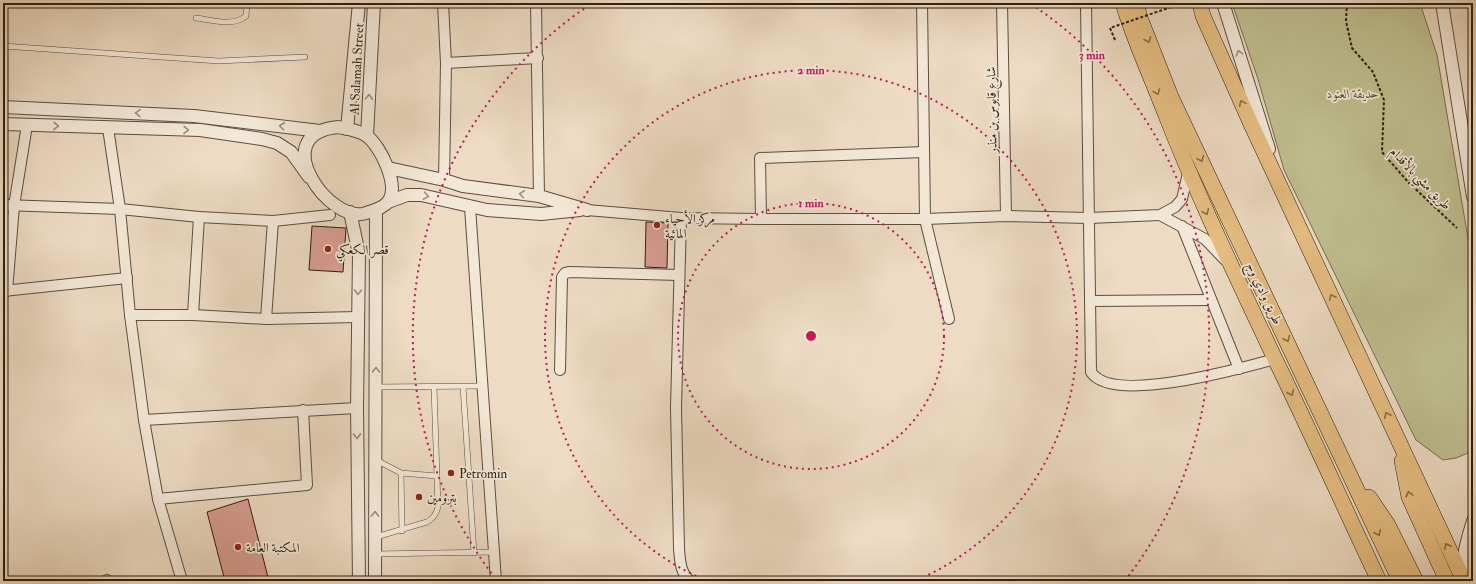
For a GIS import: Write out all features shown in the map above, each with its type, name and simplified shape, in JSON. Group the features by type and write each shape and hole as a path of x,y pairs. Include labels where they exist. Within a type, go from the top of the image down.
{"main road":[{"path":"1123,3 1131,30 1151,75 1188,173 1228,263 1276,359 1379,581"},
{"name":"طريق وادي وج","path":"1136,3 1140,18 1171,97 1348,467 1400,581"},
{"path":"1200,3 1203,16 1251,124 1465,581"},
{"path":"1398,439 1409,497 1447,581"},
{"path":"1348,467 1388,525 1416,581"}],"street":[{"name":"Al Salamah Street","path":"347,129 359,3"},
{"name":"Al Salamah Street","path":"367,136 374,3"},
{"path":"443,3 446,63 444,180"},
{"path":"536,3 539,196"},
{"path":"922,3 925,219 949,319"},
{"name":"شارع قابوس بن منذر","path":"1002,3 1006,216"},
{"path":"1086,3 1091,372 1095,379 1101,382 1127,386 1150,386 1239,369 1276,359"},
{"path":"1223,3 1280,184"},
{"path":"1442,3 1473,197"},
{"path":"446,63 538,58"},
{"path":"3,107 194,116 320,130 338,127 347,129 367,136 379,149 388,168 392,187 388,202"},
{"path":"3,124 200,130 262,138 291,152 319,192 332,202 350,212 362,215 376,210 388,202 407,195 421,195 470,207 541,214 587,210 681,218 925,219 1006,216 1090,218 1160,214 1175,207 1182,199 1188,173"},
{"path":"28,125 14,206 5,291 127,278"},
{"path":"108,128 120,209 130,315 144,420 158,499 182,581"},
{"path":"309,177 305,154 307,141 313,134 320,130"},
{"path":"761,219 760,158 924,152"},
{"path":"388,168 444,180 463,186 539,196 587,210"},
{"path":"3,205 120,209 199,217 273,221 330,214"},
{"path":"470,207 496,581"},
{"path":"375,581 376,210"},
{"path":"350,212 359,254 357,408 359,581"},
{"path":"1160,214 1205,239 1228,263"},
{"path":"193,315 199,217"},
{"path":"681,218 676,408 680,564 687,579"},
{"path":"266,319 273,221"},
{"path":"1182,226 1239,369"},
{"path":"359,268 376,268"},
{"path":"560,370 562,277 565,273 679,276"},
{"path":"1091,300 1211,300"},
{"path":"130,315 193,315 266,319 358,317"},
{"path":"144,420 357,408"},
{"path":"158,499 307,485 303,410"},
{"path":"1465,581 1463,567 1465,546 1473,522"}],"lane":[{"path":"196,18 232,22 240,21 246,16 247,3"},
{"path":"3,46 219,61 305,57"},
{"path":"376,386 483,386"},
{"path":"375,538 402,531 434,518 438,506 434,387"},
{"path":"463,387 474,553"},
{"path":"376,460 401,473 437,476"},
{"path":"401,473 402,531"},
{"path":"375,554 494,552"},
{"path":"672,581 687,579"}],"path":[{"path":"1115,40 1110,28 1183,3"},
{"name":"طريق مشي بالأقدام","path":"1348,3 1346,21 1352,48 1374,72 1384,100 1382,152 1408,182 1457,228"}],"green space":[{"name":"حديقة العنود","path":"1232,3 1420,3 1437,55 1473,268 1473,451 1456,458 1443,460 1416,440 1284,170 1258,79"}],"building":[{"path":"646,222 668,223 667,268 645,267"},
{"name":"قصر الكعكي","path":"312,226 346,228 343,272 309,270"},
{"name":"المكتبة العامة","path":"248,499 269,581 225,581 207,512"}],"place":[{"name":"مركز الأحياء المائية","path":"657,225"},
{"name":"قصر الكعكي","path":"328,249"},
{"name":"Petromin","path":"451,473"},
{"name":"بترومين","path":"419,497"},
{"name":"المكتبة العامة","path":"238,547"}]}
